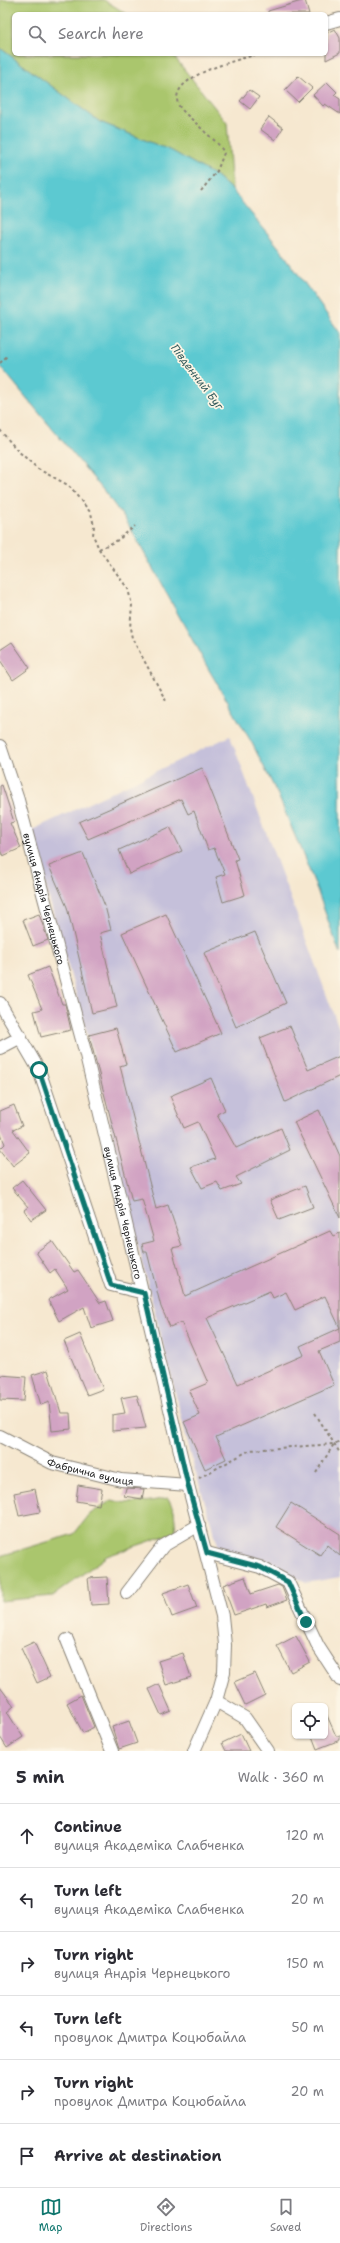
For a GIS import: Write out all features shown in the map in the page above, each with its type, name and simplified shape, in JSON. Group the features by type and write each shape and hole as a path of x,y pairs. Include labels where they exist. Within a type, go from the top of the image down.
{"street":[{"path":"328,22 340,18"},
{"name":"вулиця Андрія Чернецького","path":"0,746 6,784 18,800 86,1055 144,1293 188,1485 207,1553 222,1616 225,1645 224,1672 216,1701 194,1751"},
{"path":"0,1003 39,1070 111,1285 144,1293"},
{"path":"0,1048 21,1037"},
{"name":"Фабрична вулиця","path":"0,1436 52,1463 121,1480 188,1485"},
{"path":"127,1593 162,1546 199,1525"},
{"path":"207,1553 260,1567 288,1582 318,1646 340,1680"},
{"path":"67,1640 111,1751"},
{"path":"216,1701 245,1718 268,1751"}],"path":[{"path":"201,191 217,171 224,153 220,145 212,140 178,104 177,92 182,86 205,71 252,56"},
{"path":"0,362 7,356"},
{"path":"0,430 17,450 38,469 68,485 91,513 94,526 93,534 99,549 128,589 132,605 130,628 132,638 166,701"},
{"path":"99,549 118,540 135,526"},
{"path":"316,1413 340,1453"},
{"path":"188,1485 250,1450 334,1444 340,1441"},
{"path":"316,1473 334,1444"}],"shaded area":[{"path":"230,736 340,1031 340,1577 306,1583 274,1566 220,1551 194,1467 123,1186 105,1097 30,831"}],"green space":[{"path":"0,0 104,0 124,12 12,12 12,56 174,56 227,123 232,190 216,176 172,151 100,122 0,48"},
{"path":"168,1498 174,1510 176,1532 107,1556 53,1596 0,1601 0,1556 74,1534 90,1514 112,1500 133,1503"}],"water":[{"name":"Південний Буг","path":"0,48 100,122 172,151 216,176 232,190 281,250 340,333 340,954 315,884 278,795 252,743 209,670 127,522 104,491 0,366"}],"building":[{"path":"305,0 308,12 268,12"},
{"path":"335,29 340,38 340,53 326,60 326,56 328,56 328,32"},
{"path":"298,76 312,88 298,102 285,90"},
{"path":"327,82 337,92 334,95 340,99 340,114 325,104 323,106 313,95"},
{"path":"249,90 259,97 250,109 240,101"},
{"path":"269,117 283,128 275,140 260,129"},
{"path":"12,642 30,668 13,680 0,660 0,650"},
{"path":"202,768 238,859 235,860 245,895 223,902 216,877 225,874 214,848 208,850 194,811 188,814 181,799 88,839 79,822"},
{"path":"2,785 14,822 10,823 21,848 3,856 0,850 0,786"},
{"path":"170,827 182,851 129,874 119,850"},
{"path":"83,853 105,906 111,930 100,933 117,1007 92,1013 67,907 49,866"},
{"path":"39,914 48,940 33,946 23,920"},
{"path":"166,914 221,1033 177,1052 122,933"},
{"path":"255,932 286,1003 236,1027 204,953"},
{"path":"48,967 62,1004 65,1004 71,1030 41,1037 34,1011 42,1009 28,975"},
{"path":"290,1026 308,1070 340,1056 340,1076 285,1102 260,1038"},
{"path":"116,1028 126,1064 120,1066 156,1209 168,1205 182,1246 172,1248 185,1296 330,1231 333,1236 340,1233 340,1328 340,1342 319,1351 334,1385 216,1437 226,1459 205,1469 184,1422 200,1415 189,1391 208,1383 181,1322 170,1327 161,1307 147,1252 144,1252 142,1244 154,1241 142,1199 132,1201 89,1035","holes":["270,1291 273,1298 286,1292 295,1310 325,1296 340,1328 300,1346 304,1355 238,1384 207,1318"]},
{"path":"211,1078 225,1110 217,1114 236,1148 281,1128 290,1150 236,1177 241,1184 222,1191 217,1182 202,1188 191,1167 215,1159 198,1122 184,1128 170,1096"},
{"path":"14,1105 22,1126 13,1130 30,1153 13,1166 0,1149 5,1144 0,1132 0,1111"},
{"path":"319,1110 340,1156 340,1218 294,1122"},
{"path":"22,1180 46,1210 31,1220 24,1210 28,1207 12,1188"},
{"path":"305,1186 313,1207 279,1220 270,1200"},
{"path":"52,1241 74,1272 78,1270 100,1303 106,1301 113,1321 91,1328 84,1307 59,1321 48,1300 68,1289 55,1269 50,1273 36,1252"},
{"path":"80,1334 103,1389 87,1395 64,1341"},
{"path":"48,1370 61,1413 70,1413 71,1429 52,1431 49,1402 41,1405 32,1375"},
{"path":"0,1375 26,1377 24,1401 0,1400"},
{"path":"137,1395 146,1428 112,1431 112,1415 125,1413 121,1398"},
{"path":"78,1485 102,1489 99,1505 76,1501"},
{"path":"126,1488 144,1489 142,1499 124,1496"},
{"path":"35,1489 40,1512 19,1516 14,1493"},
{"path":"291,1503 340,1534 340,1556 327,1545 320,1555 276,1527"},
{"path":"107,1577 109,1604 91,1605 88,1578"},
{"path":"245,1577 251,1594 278,1585 282,1587 287,1600 267,1607 266,1604 234,1615 223,1585"},
{"path":"188,1584 197,1608 172,1617 163,1593"},
{"path":"296,1636 310,1662 291,1672 277,1646"},
{"path":"34,1642 50,1677 37,1683 21,1648"},
{"path":"183,1653 191,1677 166,1685 158,1661"},
{"path":"255,1673 265,1695 245,1705 234,1682"},
{"path":"159,1684 171,1711 161,1715 149,1689"},
{"path":"0,1687 14,1706 7,1712 23,1737 7,1748 0,1737"},
{"path":"81,1695 94,1727 83,1733 67,1703"},
{"path":"328,1718 336,1736 340,1736 340,1740 317,1749 313,1739 328,1739"},
{"path":"129,1721 137,1743 119,1749 112,1727"},
{"path":"241,1734 249,1751 226,1751 222,1743"}],"route":[{"path":"39,1070 111,1285 144,1293 188,1485 207,1553 260,1567 288,1582 306,1622"}]}
